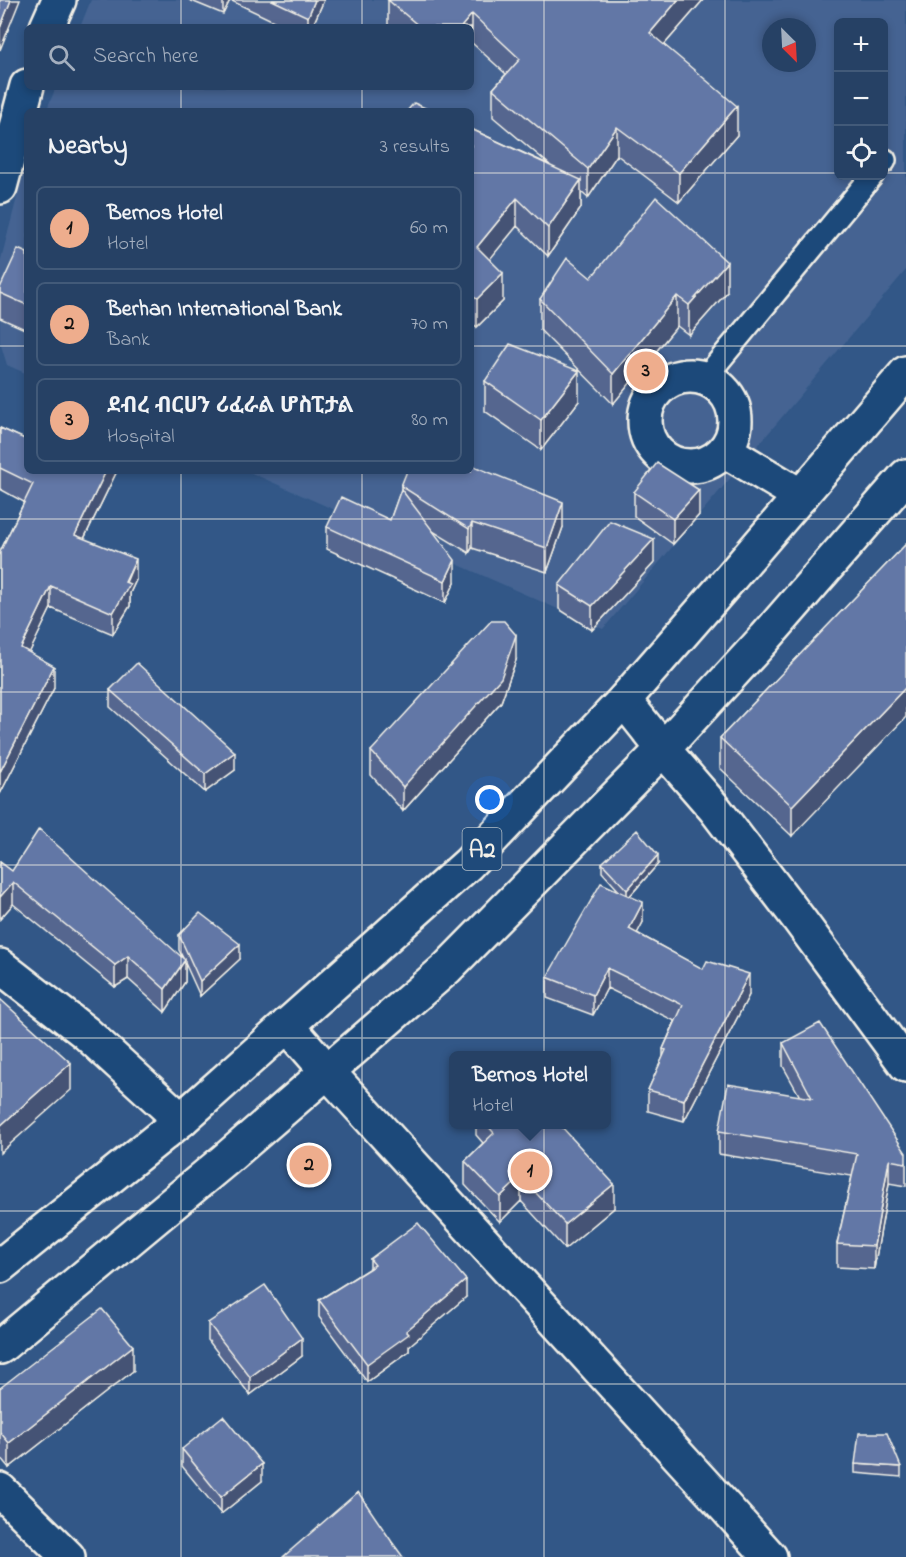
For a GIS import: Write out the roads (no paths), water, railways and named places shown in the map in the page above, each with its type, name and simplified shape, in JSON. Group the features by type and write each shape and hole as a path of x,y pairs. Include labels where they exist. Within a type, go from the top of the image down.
{"main road":[{"path":"48,24 59,0"},
{"path":"0,187 26,90"},
{"name":"A2","path":"0,1266 181,1120 468,864 624,700 906,373"},
{"path":"688,376 705,378 720,387 732,401 736,419 734,436 726,451 710,462 692,467 674,465 648,440 644,423 647,406 656,390 671,380 688,376"},
{"path":"726,451 801,496"},
{"name":"A2","path":"0,1347 225,1160 447,968 663,749 765,638 906,476"},
{"path":"624,700 722,818 906,1065"},
{"path":"0,966 86,1033 181,1120"},
{"path":"287,1025 770,1557"},
{"path":"0,1490 68,1557"}],"lane":[{"path":"705,378 868,180"}],"place":[{"name":"ደብረ ብርሀን ሪፈራል ሆስፒታል","path":"646,371"},
{"name":"Berhan International Bank","path":"309,1165"},
{"name":"Bernos Hotel","path":"530,1171"}]}
